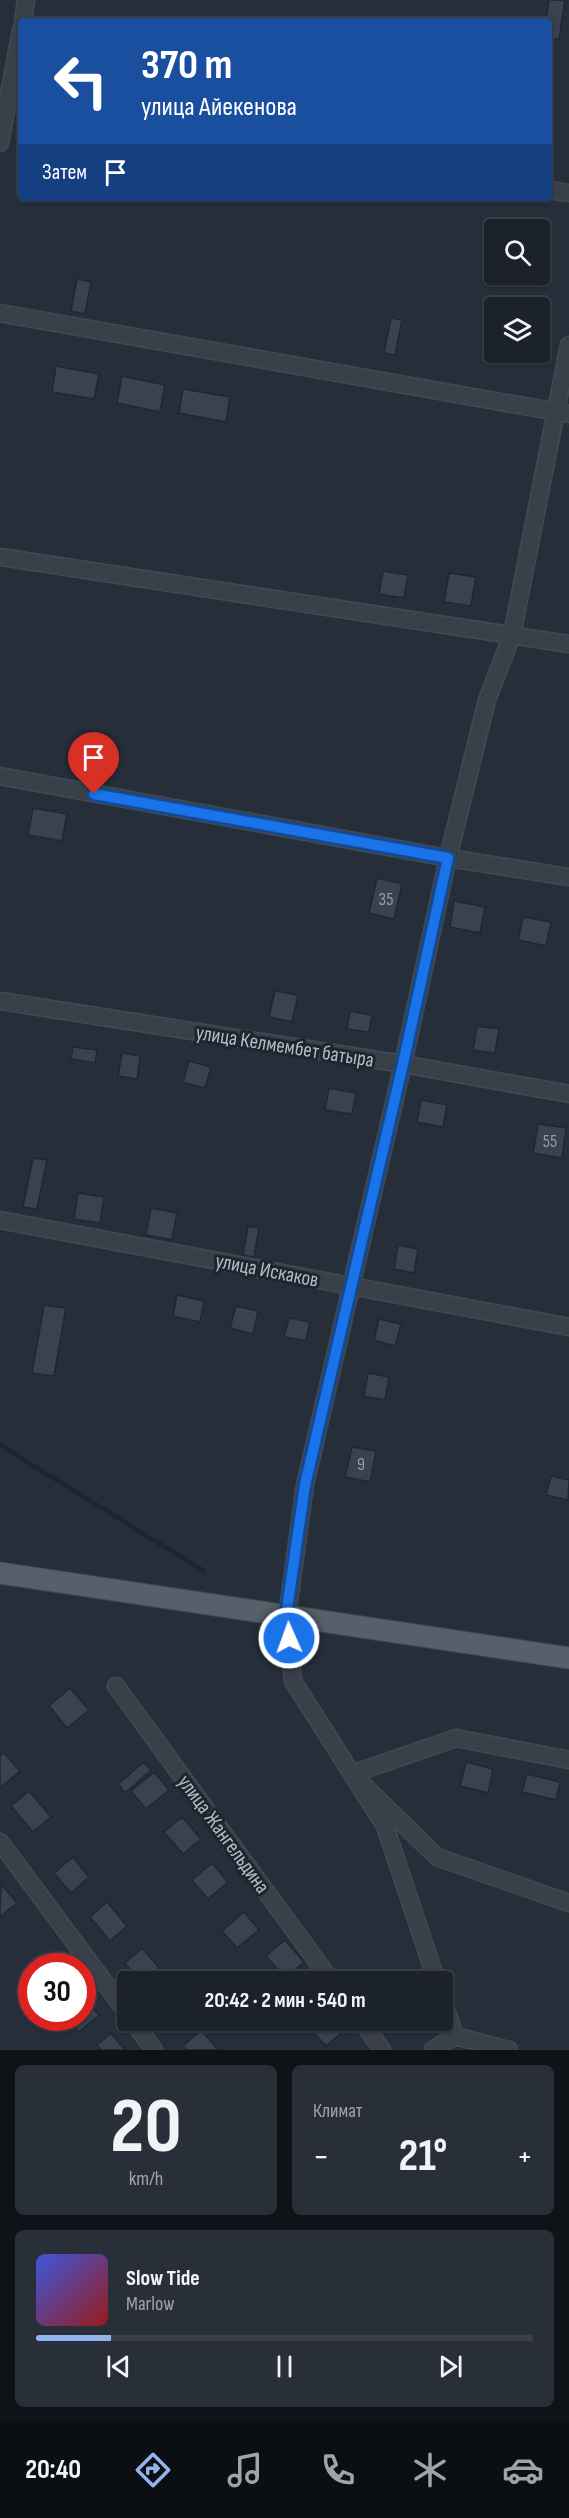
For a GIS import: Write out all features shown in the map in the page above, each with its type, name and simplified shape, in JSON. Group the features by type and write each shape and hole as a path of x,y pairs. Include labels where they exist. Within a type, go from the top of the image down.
{"main road":[{"path":"0,1574 569,1658"}],"street":[{"path":"23,18 26,0"},
{"path":"0,143 16,90 18,66"},
{"path":"552,191 569,194"},
{"path":"0,313 562,412"},
{"path":"433,1971 385,1826 294,1681 286,1616 305,1485 403,1064 448,858 487,700 512,635 562,412 569,345"},
{"path":"0,557 569,644"},
{"path":"0,777 448,858 569,877"},
{"name":"улица Келмембет батыра","path":"0,1001 403,1064 569,1094"},
{"name":"улица Искаков","path":"0,1220 569,1327"},
{"name":"улица Жангельдина","path":"116,1686 324,1971"},
{"path":"352,1774 456,1738 569,1760"},
{"path":"352,1774 437,1857 569,1903"},
{"path":"0,1842 117,1999"},
{"path":"453,2030 455,2036"},
{"path":"140,2031 154,2050"},
{"path":"369,2031 382,2050"},
{"path":"433,2050 455,2036 509,2050"}],"building":[{"path":"549,0 565,0 559,39 552,38 552,18 546,18"},
{"path":"77,279 91,282 85,314 71,311"},
{"path":"391,318 402,320 395,355 384,353"},
{"path":"56,366 99,374 94,399 52,392"},
{"path":"122,376 165,385 160,412 117,403"},
{"path":"183,389 230,397 226,422 179,413"},
{"path":"383,571 408,575 404,598 379,594"},
{"path":"449,573 476,577 471,606 444,602"},
{"path":"33,808 67,814 62,841 28,835"},
{"path":"377,878 402,884 394,919 369,913"},
{"path":"454,901 485,907 480,933 450,927"},
{"path":"523,917 551,922 546,946 518,940"},
{"path":"275,991 298,995 292,1022 269,1017"},
{"path":"350,1011 372,1015 369,1032 347,1029"},
{"path":"477,1026 499,1029 495,1053 473,1050"},
{"path":"73,1047 97,1050 95,1063 71,1059"},
{"path":"122,1053 140,1056 137,1079 118,1076"},
{"path":"189,1061 211,1067 205,1088 183,1082"},
{"path":"329,1088 356,1093 352,1114 325,1110"},
{"path":"421,1100 447,1105 443,1127 417,1122"},
{"path":"538,1124 566,1128 562,1158 533,1153"},
{"path":"33,1158 47,1160 37,1209 23,1207"},
{"path":"78,1193 104,1197 100,1223 74,1219"},
{"path":"151,1208 177,1213 172,1240 146,1235"},
{"path":"248,1226 259,1228 254,1257 243,1255"},
{"path":"398,1245 418,1249 414,1273 394,1269"},
{"path":"177,1295 204,1301 200,1322 173,1316"},
{"path":"44,1305 66,1308 54,1376 32,1373"},
{"path":"236,1306 258,1311 253,1334 230,1328"},
{"path":"289,1318 310,1322 306,1341 284,1337"},
{"path":"379,1319 401,1324 395,1346 374,1340"},
{"path":"368,1373 389,1377 385,1400 364,1396"},
{"path":"352,1447 376,1451 370,1482 345,1477"},
{"path":"551,1476 569,1480 568,1500 546,1495"},
{"path":"70,1688 89,1710 67,1728 49,1706"},
{"path":"4,1753 20,1771 0,1788 0,1756"},
{"path":"144,1762 151,1770 125,1793 118,1784"},
{"path":"466,1762 493,1769 488,1793 460,1786"},
{"path":"154,1772 169,1790 146,1809 131,1791"},
{"path":"527,1774 560,1782 556,1800 522,1792"},
{"path":"29,1791 51,1817 33,1832 11,1806"},
{"path":"182,1817 201,1839 183,1854 164,1832"},
{"path":"73,1857 89,1877 71,1893 54,1873"},
{"path":"212,1863 228,1882 208,1899 192,1880"},
{"path":"1,1884 17,1903 1,1916 0,1914"},
{"path":"107,1902 127,1926 110,1941 90,1917"},
{"path":"244,1912 259,1930 237,1948 222,1931"},
{"path":"285,1940 304,1962 293,1971 279,1971 266,1956"},
{"path":"142,1948 159,1968 155,1971 131,1971 125,1963"},
{"path":"202,2031 218,2050 187,2050 183,2046"},
{"path":"312,2031 343,2031 326,2046"},
{"path":"111,2033 125,2050 101,2050 97,2045"}],"waterway":[{"path":"0,1445 204,1571"}],"route":[{"path":"94,794 448,858 403,1064 305,1485 286,1616 289,1638"}]}
